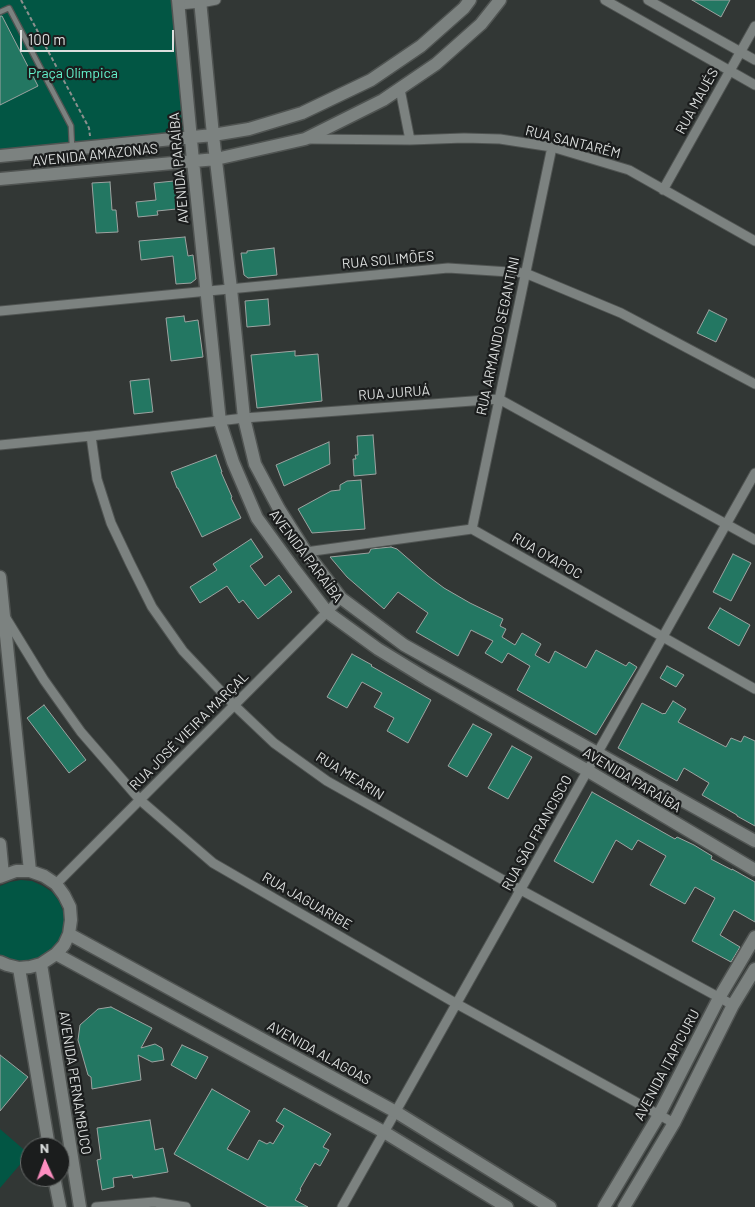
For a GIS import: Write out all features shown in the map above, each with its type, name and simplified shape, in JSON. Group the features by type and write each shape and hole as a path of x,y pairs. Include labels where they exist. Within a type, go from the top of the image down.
{"street":[{"path":"178,3 216,0"},
{"name":"AVENIDA AMAZONAS","path":"0,156 213,135 249,129 302,113 372,80 421,46 464,8 470,0"},
{"name":"AVENIDA AMAZONAS","path":"0,179 216,159 305,139 383,100 436,64 481,24 500,0"},
{"path":"605,0 755,85"},
{"path":"648,0 755,60"},
{"name":"AVENIDA PARAÍBA","path":"200,2 213,135 232,289 244,418 255,464 279,509 306,552 341,598 404,645 598,752 755,842"},
{"name":"AVENIDA PARAÍBA","path":"178,3 220,422 233,462 257,518 327,612 378,649 755,870"},
{"name":"RUA MAUÉS","path":"663,190 755,26"},
{"path":"400,88 410,140"},
{"name":"RUA SANTARÉM","path":"305,139 500,139 552,147 629,170 755,241"},
{"name":"RUA ARMANDO SEGANTINI","path":"472,530 552,147"},
{"name":"RUA SOLIMÕES","path":"0,311 448,268 525,273 621,313 755,384"},
{"path":"499,399 755,540"},
{"name":"RUA JURUÁ","path":"0,445 244,418 499,399"},
{"name":"RUA MEARIN","path":"91,436 97,479 111,523 152,607 183,651 234,705 274,743 327,781 520,890 733,1005"},
{"name":"RUA SÃO FRANCISCO","path":"342,1207 755,473"},
{"path":"306,552 472,530"},
{"name":"RUA OYAPOC","path":"472,530 755,689"},
{"path":"0,576 2,614 30,871"},
{"name":"RUA JOSÉ VIEIRA MARÇAL","path":"56,884 341,598"},
{"name":"RUA JAGUARIBE","path":"2,614 44,680 81,732 140,800 213,863 457,1004 674,1122"},
{"path":"444,689 453,672"},
{"path":"0,844 1,876 16,871 30,871 44,876 56,884 64,895 70,907 71,920 69,934 64,945 56,954 41,964 19,968 7,966 0,962"},
{"name":"AVENIDA ALAGOAS","path":"69,934 396,1112 550,1207"},
{"name":"AVENIDA ITAPICURU","path":"604,1207 659,1114 720,998 755,937"},
{"path":"56,954 384,1132 507,1207"},
{"name":"AVENIDA PERNAMBUCO","path":"41,964 80,1207"},
{"path":"19,968 47,1137"},
{"path":"624,1207 674,1122 733,1005 755,968"},
{"path":"56,1187 60,1207"},
{"path":"96,1207 154,1202 186,1207"}],"lane":[{"path":"0,12 9,8 71,126 72,150"}],"path":[{"path":"21,0 89,128 91,148"}],"green space":[{"name":"Praça Olímpica","path":"0,0 175,0 186,135 0,153"},
{"path":"21,880 32,881 52,892 59,901 65,923 64,934 59,944 33,965 0,961 0,886"},
{"path":"0,1129 20,1146 20,1165 0,1188"}],"building":[{"path":"692,0 730,0 721,17"},
{"path":"0,16 2,16 38,86 0,105"},
{"path":"184,180 186,208 157,211 158,215 138,217 136,202 156,200 154,183"},
{"path":"110,182 112,210 116,210 118,232 96,233 92,183"},
{"path":"185,237 188,256 193,255 196,279 191,283 176,284 173,256 141,260 139,241"},
{"path":"274,248 277,275 248,278 244,275 241,253"},
{"path":"268,299 270,325 247,327 245,301"},
{"path":"709,310 727,319 716,342 697,333"},
{"path":"184,316 185,322 198,320 203,357 171,361 166,318"},
{"path":"295,351 295,356 318,354 322,401 257,408 251,355"},
{"path":"149,379 153,412 134,414 130,381"},
{"path":"373,435 376,474 354,476 353,459 356,459 355,455 358,455 357,436"},
{"path":"329,442 330,464 284,486 276,465"},
{"path":"216,455 231,498 241,518 202,537 171,472"},
{"path":"361,480 365,529 312,533 298,509 331,491 340,490 340,485 347,481"},
{"path":"251,539 263,557 250,566 265,586 279,575 292,592 258,619 243,600 239,603 227,586 200,603 190,587 217,570 213,564"},
{"path":"391,547 397,549 444,588 503,619 500,626 506,629 502,637 515,645 522,633 541,644 535,655 549,663 555,651 586,668 596,650 626,666 629,662 637,667 596,735 517,690 530,666 508,653 502,663 485,653 493,641 471,630 458,656 416,632 428,613 398,592 384,609 347,577 330,557 369,553 371,549"},
{"path":"733,554 751,563 731,601 713,592"},
{"path":"720,608 750,625 739,646 708,628"},
{"path":"352,654 431,700 408,743 387,731 394,718 374,707 382,693 362,682 347,708 327,697"},
{"path":"667,666 684,675 676,687 660,678"},
{"path":"673,701 686,709 678,722 726,747 731,738 741,742 744,736 755,741 755,826 702,795 709,783 684,768 677,781 618,748 642,703 665,714"},
{"path":"44,705 86,760 69,773 27,718"},
{"path":"473,724 492,734 467,777 448,766"},
{"path":"512,746 532,757 508,799 488,788"},
{"path":"592,792 675,839 677,837 694,845 712,856 711,859 755,882 755,922 734,910 720,935 740,947 731,962 692,941 715,898 695,887 685,904 650,885 666,856 638,840 632,850 616,840 593,883 554,861"},
{"path":"111,1007 152,1028 141,1048 155,1044 162,1048 164,1060 152,1062 138,1055 141,1080 92,1089 91,1077 88,1075 78,1040 80,1025 98,1009"},
{"path":"182,1045 208,1057 196,1079 171,1065"},
{"path":"0,1055 28,1077 0,1111"},
{"path":"212,1089 250,1111 227,1149 248,1160 259,1140 267,1144 270,1142 273,1144 284,1126 276,1121 284,1108 331,1134 323,1147 329,1150 320,1166 315,1163 295,1200 308,1207 268,1207 174,1154"},
{"path":"150,1120 155,1150 163,1148 168,1172 133,1178 132,1175 113,1178 114,1187 102,1190 97,1160 101,1159 97,1128"}]}
